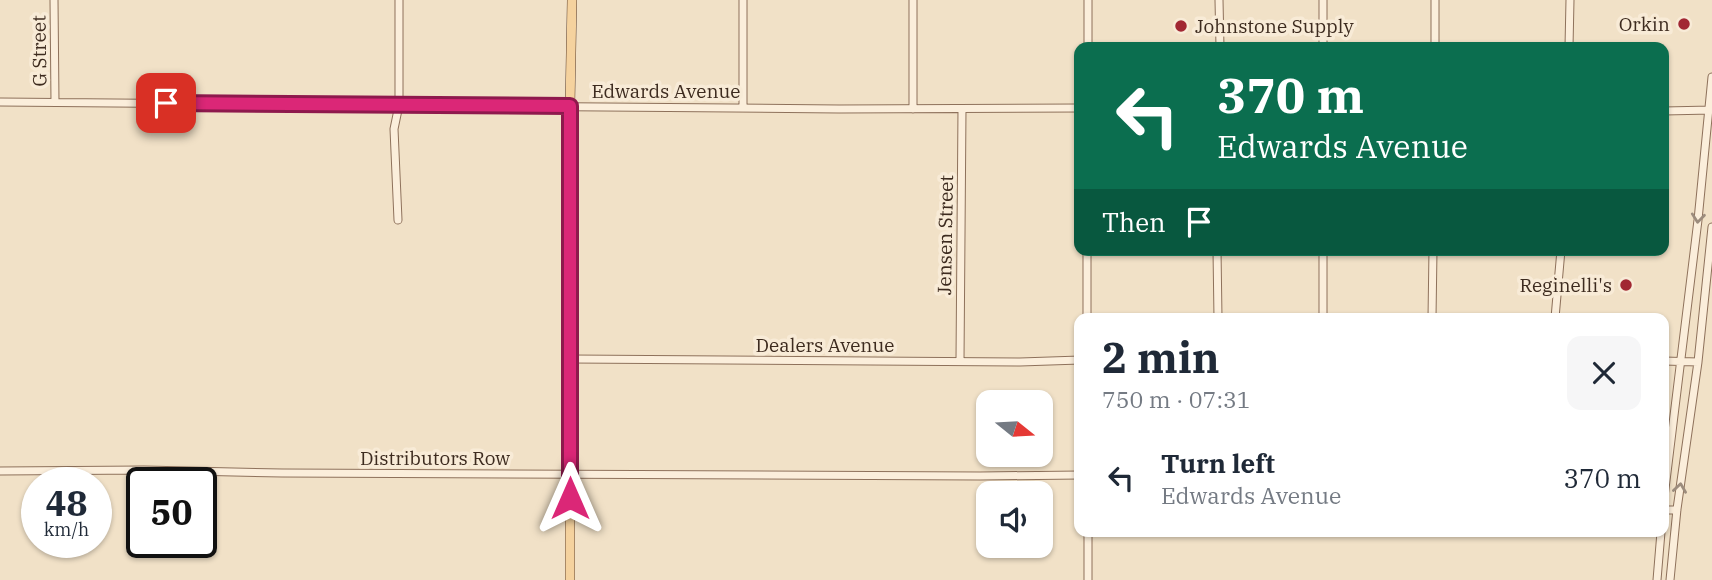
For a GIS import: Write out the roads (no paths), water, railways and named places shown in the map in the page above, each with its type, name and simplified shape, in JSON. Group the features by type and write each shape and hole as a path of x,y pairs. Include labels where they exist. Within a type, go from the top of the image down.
{"main road":[{"path":"570,580 572,0"}],"street":[{"name":"G Street","path":"54,0 55,102"},
{"path":"398,220 394,129 399,105 399,0"},
{"path":"743,0 743,108"},
{"path":"913,0 913,109"},
{"path":"1088,0 1088,42"},
{"path":"1219,0 1220,42"},
{"path":"1323,0 1323,42"},
{"path":"1435,42 1436,0"},
{"path":"1569,42 1570,0"},
{"path":"1669,459 1712,77"},
{"name":"Edwards Avenue","path":"0,102 1074,108"},
{"name":"Jensen Street","path":"960,361 962,109"},
{"path":"1669,111 1710,110"},
{"path":"1670,580 1712,227"},
{"path":"1087,256 1087,313"},
{"path":"1217,256 1218,313"},
{"path":"1323,256 1323,313"},
{"path":"1432,313 1433,256"},
{"path":"1555,313 1560,256"},
{"name":"Dealers Avenue","path":"571,359 1074,360"},
{"path":"1669,361 1698,362"},
{"name":"Distributors Row","path":"0,471 1074,475"},
{"path":"1669,510 1677,510"},
{"path":"1088,537 1088,580"},
{"path":"1657,580 1661,537"}],"place":[{"name":"Orkin","path":"1684,24"},
{"name":"Johnstone Supply","path":"1181,26"},
{"name":"Reginelli's","path":"1626,285"}]}
